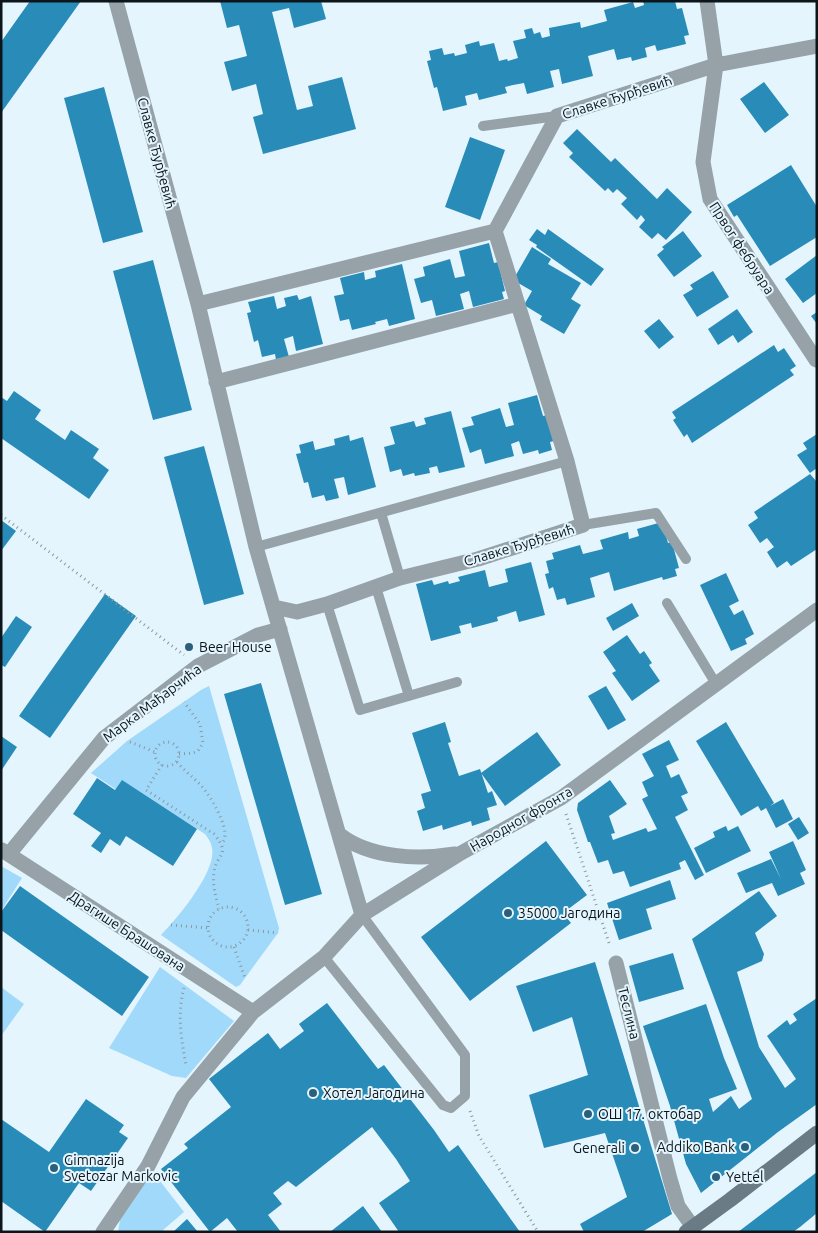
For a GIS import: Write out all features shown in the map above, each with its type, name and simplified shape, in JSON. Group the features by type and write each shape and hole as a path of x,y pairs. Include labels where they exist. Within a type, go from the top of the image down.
{"street":[{"name":"Славке Ђурђевић","path":"116,1 198,304 256,547 362,915"},
{"path":"707,1 716,65"},
{"name":"Славке Ђурђевић","path":"274,607 297,612 376,588 400,578 478,559 583,525 567,461 495,231 557,116 716,65 817,46"},
{"name":"Првог фебруара","path":"716,65 703,162 710,199 816,360"},
{"path":"198,304 495,231"},
{"path":"216,382 518,304"},
{"name":"Народног фронта","path":"103,1232 148,1166 182,1097 253,1012 324,957 362,915 461,853 561,798 817,610"},
{"name":"Марка Мађарчића","path":"5,852 104,738 198,666 258,635 280,629"},
{"path":"340,835 360,847 388,854 440,856 461,853"},
{"name":"Драгише Брашована","path":"5,852 253,1012"},
{"name":"Теслина","path":"616,963 670,1179 678,1206 689,1229"},
{"path":"689,1229 817,1133"}],"lane":[{"path":"483,126 557,116"},
{"path":"256,547 567,461"},
{"path":"381,513 400,578"},
{"path":"583,525 656,513 686,560"},
{"path":"376,588 409,696"},
{"path":"667,603 716,684"},
{"path":"327,604 360,710 457,682"},
{"path":"324,957 443,1106 451,1108 465,1096 465,1055 362,915"}],"path":[{"path":"1,515 198,666"},
{"path":"179,754 198,751 203,743 200,724 184,702"},
{"path":"128,741 155,752"},
{"path":"170,742 177,747 179,754 177,762 170,766 162,765 156,760 155,752 159,745 170,742"},
{"path":"177,762 207,793 217,810 225,835 222,843 223,854 216,863 214,873 214,887 220,909"},
{"path":"162,765 146,790 214,834 222,843"},
{"path":"561,798 616,963"},
{"path":"226,907 239,910 244,914 248,930 245,939 227,948 215,942 208,928 210,918 214,912 226,907"},
{"path":"171,925 208,928"},
{"path":"248,930 278,933"},
{"path":"234,946 245,978"},
{"path":"185,985 180,1003 180,1028 188,1075 193,1084"},
{"path":"465,1096 479,1136 538,1232"}],"shaded area":[{"path":"209,686 279,928 278,933 240,985 236,987 161,935 185,907 208,869 212,858 212,848 205,834 122,781 117,790 91,773 127,741"},
{"path":"1,866 22,878 1,911"},
{"path":"160,967 234,1021 186,1078 172,1076 109,1048"},
{"path":"1,987 24,1004 1,1036"},
{"path":"153,1172 184,1212 163,1230 164,1232 118,1232 120,1220"}],"building":[{"path":"30,1 81,1 1,113 1,42"},
{"path":"220,1 321,1 326,19 294,28 289,8 272,12 297,110 313,106 308,86 342,77 356,129 263,154 253,117 263,114 256,84 232,91 224,62 247,56 239,25 227,28"},
{"path":"643,1 675,1 677,9 682,8 689,35 684,36 686,44 657,51 655,45 645,48 647,57 632,61 631,57 617,60 614,49 588,56 593,76 562,84 559,69 550,71 554,87 527,94 524,83 513,85 505,87 507,93 479,100 477,93 465,96 467,105 443,111 437,87 434,88 427,61 431,60 429,51 442,48 444,55 454,53 455,56 467,53 465,45 479,41 480,46 494,43 499,61 507,59 508,61 518,58 513,41 526,38 524,30 532,28 534,34 540,32 542,38 550,36 549,28 580,22 581,28 607,21 604,10 633,2 635,8 644,5"},
{"path":"764,82 789,115 765,133 740,99"},
{"path":"104,87 143,232 103,243 64,98"},
{"path":"577,129 611,162 615,158 657,199 667,188 692,212 666,240 658,233 652,239 639,227 645,220 641,215 637,220 621,204 627,198 617,189 613,193 608,188 605,191 569,157 573,153 563,143"},
{"path":"470,137 505,150 480,220 445,207"},
{"path":"791,165 817,207 817,237 770,266 737,215 734,217 727,205"},
{"path":"537,229 545,235 548,229 604,269 591,286 529,240"},
{"path":"683,231 702,256 674,277 657,255 664,249 662,247"},
{"path":"489,243 494,263 498,262 505,291 502,292 504,299 473,307 469,291 460,294 464,309 436,316 432,300 421,303 414,279 425,276 423,267 450,259 455,278 465,276 459,251"},
{"path":"532,247 551,259 548,264 581,283 571,299 581,305 564,334 540,320 542,316 524,305 532,291 513,280"},
{"path":"817,255 817,293 803,303 785,279"},
{"path":"153,260 192,410 153,420 113,271"},
{"path":"402,264 415,319 389,326 387,319 352,330 349,319 340,321 334,296 344,294 340,278 364,272 365,280 376,277 375,271"},
{"path":"713,271 729,297 697,317 683,295 693,289 690,285"},
{"path":"297,295 299,300 311,296 323,344 296,351 293,336 284,339 289,357 276,360 275,354 262,357 258,340 254,342 247,313 251,312 248,302 274,296 277,309 286,306 284,298"},
{"path":"737,309 753,332 738,343 733,335 718,345 708,329"},
{"path":"817,312 817,324 811,316"},
{"path":"659,319 674,337 659,349 644,331"},
{"path":"774,345 778,352 784,348 796,366 790,370 794,375 692,443 687,434 684,437 673,420 676,418 672,412"},
{"path":"14,391 41,410 35,419 65,440 71,430 99,449 93,458 109,470 89,499 1,438 1,397 7,401"},
{"path":"537,395 543,416 547,415 554,441 550,442 552,450 539,454 538,450 523,454 519,441 511,444 514,456 485,464 481,449 470,453 462,428 474,425 471,417 500,408 506,427 514,425 508,403"},
{"path":"451,411 465,467 439,473 437,466 429,468 430,473 415,476 414,473 403,476 401,469 390,472 384,447 395,444 390,427 414,421 416,427 426,424 424,418"},
{"path":"817,434 817,468 810,473 797,455 807,449 803,443"},
{"path":"349,435 350,441 363,437 376,487 348,495 344,477 334,479 339,498 326,501 324,495 312,498 308,482 304,483 296,454 301,453 299,445 313,441 315,450 335,445 334,439"},
{"path":"204,446 244,594 204,605 164,457"},
{"path":"810,474 817,482 817,549 791,566 787,561 777,568 767,552 774,547 767,538 760,543 748,525 758,518 754,512"},
{"path":"1,520 16,531 1,551"},
{"path":"662,522 668,543 672,542 679,568 675,569 677,576 663,580 662,577 614,591 609,572 590,578 595,597 567,605 565,598 557,600 553,587 549,589 545,574 549,573 546,561 554,559 552,553 580,545 583,554 603,549 600,540 628,532 629,539 639,536 637,529"},
{"path":"531,562 545,615 519,622 516,611 497,617 498,621 472,628 471,623 459,626 461,633 431,641 416,584 432,580 434,585 448,581 449,584 460,581 458,577 485,570 489,587 508,582 505,569"},
{"path":"726,573 739,601 729,606 734,615 743,610 754,634 745,639 747,644 731,651 700,585"},
{"path":"105,594 136,616 50,738 19,716"},
{"path":"632,603 639,616 613,631 606,618"},
{"path":"16,616 32,627 5,667 1,665 1,638"},
{"path":"627,635 640,654 644,651 652,663 649,665 660,681 632,701 612,673 616,671 603,652"},
{"path":"261,683 322,894 285,905 224,694"},
{"path":"606,686 626,720 608,730 588,696"},
{"path":"445,722 451,742 448,743 459,776 480,769 488,793 492,791 497,805 487,808 490,820 472,826 471,821 443,830 442,825 423,831 417,811 425,808 421,794 431,791 412,733"},
{"path":"726,722 774,803 770,806 783,799 793,819 776,828 766,808 761,811 758,806 741,816 696,741"},
{"path":"537,732 561,765 505,806 481,773"},
{"path":"1,736 17,747 1,771"},
{"path":"669,740 679,760 666,766 671,778 679,774 688,793 681,796 688,810 675,817 704,875 695,880 685,860 679,863 681,869 630,887 624,871 613,874 608,860 598,863 590,842 588,842 577,810 578,803 610,780 627,804 609,816 615,833 611,834 613,840 646,828 648,832 657,829 642,799 648,796 642,782 654,776 642,754"},
{"path":"97,778 115,790 122,780 197,829 173,866 126,836 120,846 110,839 101,853 91,846 101,833 73,814"},
{"path":"799,817 809,833 798,840 788,824"},
{"path":"726,826 728,831 738,826 751,851 706,873 694,848 715,837 713,832"},
{"path":"546,841 587,895 563,913 571,923 470,1001 421,937"},
{"path":"793,841 806,870 800,873 805,884 778,896 772,883 746,893 737,873 771,859 781,879 769,852"},
{"path":"670,880 676,899 646,909 652,929 619,940 607,903"},
{"path":"20,886 149,977 122,1016 1,930 1,912"},
{"path":"759,891 777,916 755,933 764,954 762,961 737,972 759,1047 785,1088 796,1079 767,1036 787,1020 790,1025 797,1020 793,1014 817,998 817,1104 778,1132 701,1193 686,1164 670,1106 643,1026 706,1004 724,1058 737,1089 709,1099 713,1112 731,1096 739,1109 752,1099 692,939"},
{"path":"673,953 684,989 639,1002 629,966"},
{"name":"ОШ 17. октобар","path":"595,962 672,1214 642,1232 584,1232 580,1224 627,1197 605,1133 544,1148 529,1095 588,1075 572,1017 533,1032 516,986"},
{"path":"327,1003 378,1069 384,1065 449,1152 458,1145 520,1232 399,1232 379,1203 410,1181 372,1127 296,1187 288,1181 273,1193 282,1204 268,1215 281,1232 238,1232 227,1218 210,1232 161,1169 188,1148 184,1144 231,1107 209,1079 268,1033 280,1049 304,1031 299,1024"},
{"name":"Gimnazija Svetozar Markovic","path":"86,1099 124,1125 119,1132 128,1138 91,1191 79,1183 45,1232 1,1201 1,1119 49,1152"},
{"path":"817,1172 817,1213 800,1227 793,1232 738,1232"},
{"path":"363,1206 382,1232 330,1232"},
{"path":"187,1219 198,1232 173,1232"}],"place":[{"name":"Beer House","path":"189,647"},
{"name":"35000 Јагодина","path":"508,913"},
{"name":"Хотел Јагодина","path":"313,1093"},
{"name":"ОШ 17. октобар","path":"588,1114"},
{"name":"Addiko Bank","path":"745,1147"},
{"name":"Generali","path":"635,1148"},
{"name":"Gimnazija Svetozar Markovic","path":"54,1168"},
{"name":"Yettel","path":"716,1177"}]}
